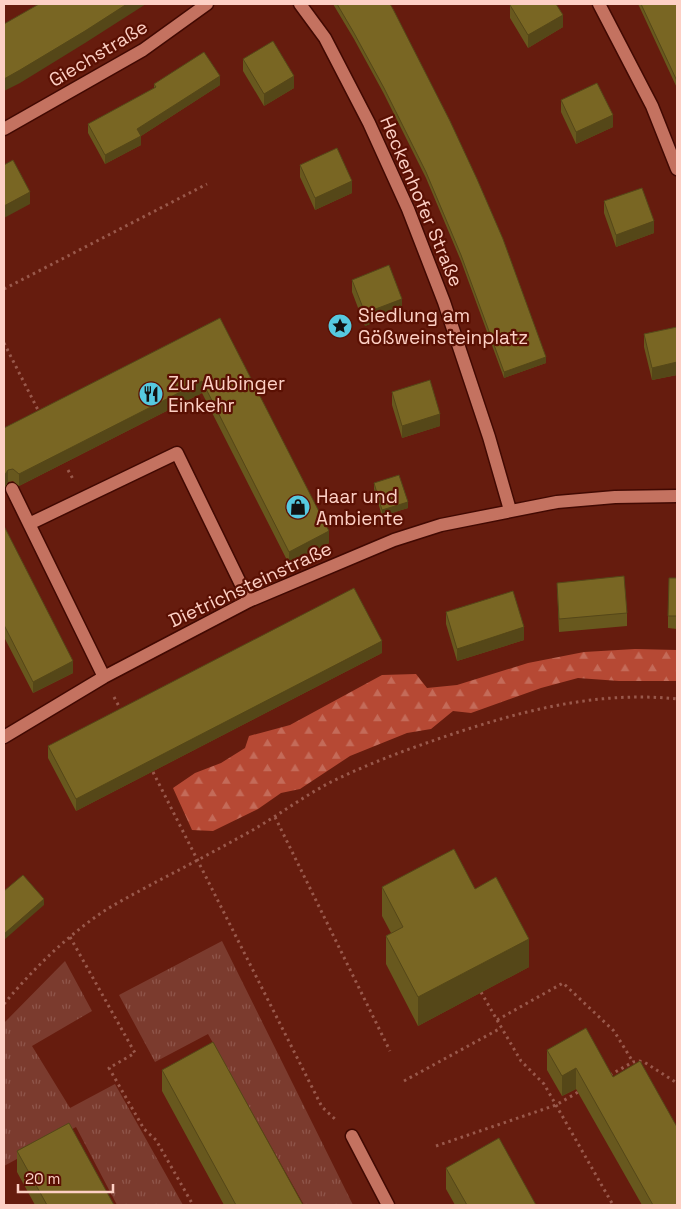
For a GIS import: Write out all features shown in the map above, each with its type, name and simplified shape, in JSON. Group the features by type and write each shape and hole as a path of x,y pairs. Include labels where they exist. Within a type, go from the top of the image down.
{"street":[{"name":"Giechstraße","path":"4,129 144,50 207,4"},
{"name":"Heckenhofer Straße","path":"300,4 325,38 369,123 408,209 444,302 489,437 510,510"},
{"path":"599,4 652,106 677,169"},
{"path":"29,524 177,452 250,601"},
{"path":"12,489 104,677"},
{"name":"Dietrichsteinstraße","path":"4,737 104,677 250,601 394,540 441,525 557,502 615,497 677,496"},
{"path":"352,1136 388,1205"}],"path":[{"path":"4,289 206,184"},
{"path":"4,343 38,410"},
{"path":"4,1004 31,974 70,937 101,913 275,817 300,800 358,770 420,745 476,726 546,707 582,701 620,698 677,699"},
{"path":"119,706 125,719"},
{"path":"153,772 322,1107 352,1136"},
{"path":"275,817 390,1051"},
{"path":"70,937 135,1053 110,1068 144,1129 156,1140 193,1205"},
{"path":"497,1020 563,983 614,1031 633,1062"},
{"path":"481,992 521,1061 544,1084 613,1205"},
{"path":"404,1081 501,1028"},
{"path":"607,1077 633,1062 639,1061 644,1062 677,1083"},
{"path":"436,1146 556,1105 581,1091"}],"green space":[{"path":"635,649 677,650 677,681 619,681 578,678 541,688 471,713 453,711 431,729 407,733 350,756 300,789 281,793 258,809 213,831 192,830 173,788 195,773 221,763 245,748 249,736 290,725 382,675 416,674 427,688 457,685 528,663 584,652"},
{"path":"222,941 353,1205 304,1205 208,1034 155,1062 119,995"},
{"path":"65,961 92,1011 32,1046 70,1108 115,1084 183,1205 117,1205 76,1127 4,1166 4,1023"}],"building":[{"path":"39,4 127,4 4,79 4,24"},
{"path":"337,4 390,4 393,9 477,179 503,239 546,357 504,372 461,255 426,172 384,88"},
{"path":"556,4 563,15 528,35 510,5"},
{"path":"641,4 677,4 677,81"},
{"path":"273,41 294,76 264,94 243,59"},
{"path":"204,52 220,76 137,129 141,136 105,155 88,124 156,87 154,84"},
{"path":"597,83 613,115 576,132 561,100"},
{"path":"337,148 352,181 315,198 300,165"},
{"path":"13,160 30,192 4,206 4,165"},
{"path":"642,188 654,221 616,235 604,201"},
{"path":"389,265 402,299 365,313 352,280"},
{"path":"220,318 329,531 289,552 202,381 19,474 13,469 8,470 4,476 4,428"},
{"path":"677,327 677,362 652,368 644,334"},
{"path":"430,380 440,414 402,426 392,392"},
{"path":"399,475 408,502 382,510 374,483"},
{"path":"4,526 73,661 33,682 4,625"},
{"path":"624,576 627,613 559,619 557,583"},
{"path":"669,578 677,578 677,616 668,616"},
{"path":"354,588 382,641 76,799 48,746"},
{"path":"513,591 524,627 457,649 446,612"},
{"path":"454,849 475,889 496,877 529,939 418,997 386,936 403,927 382,887"},
{"path":"23,875 44,899 4,934 4,891"},
{"path":"586,1028 613,1077 640,1061 677,1127 677,1205 653,1205 576,1068 562,1076 547,1050"},
{"path":"213,1042 303,1205 236,1205 162,1070"},
{"path":"69,1123 114,1205 47,1205 17,1151"},
{"path":"499,1138 536,1205 467,1205 446,1168"}],"place":[{"name":"Siedlung am Gößweinsteinplatz","path":"340,326"},
{"name":"Zur Aubinger Einkehr","path":"151,394"},
{"name":"Haar und Ambiente","path":"298,507"}]}
